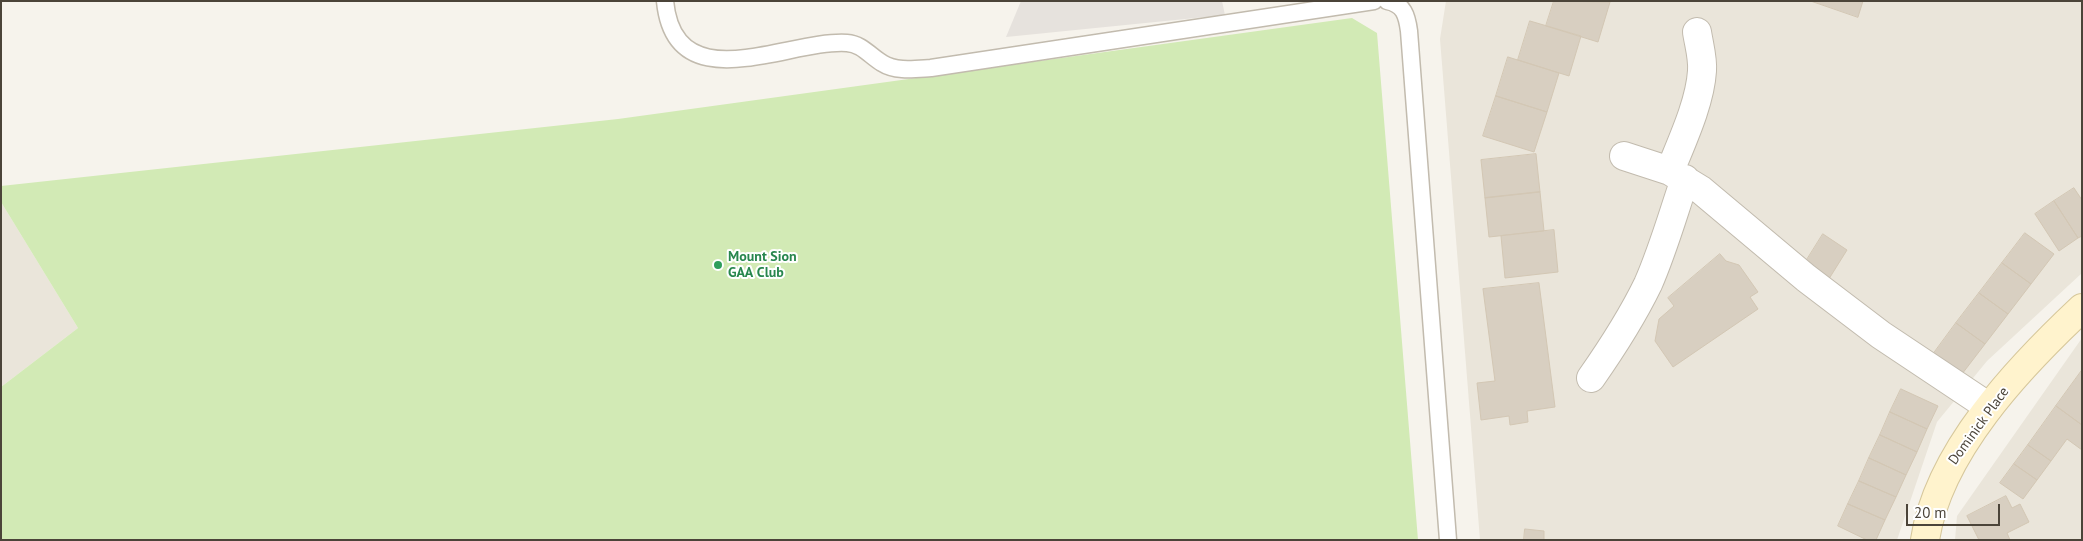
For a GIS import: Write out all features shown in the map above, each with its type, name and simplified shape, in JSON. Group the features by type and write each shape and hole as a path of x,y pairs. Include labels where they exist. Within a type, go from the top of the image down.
{"street":[{"path":"1591,378 1615,344 1648,284 1661,251 1687,126 1701,84 1701,54 1697,32"},
{"path":"1624,156 1677,175 1714,200 1800,273 1874,329 1989,407"},
{"name":"Dominick Place","path":"1925,540 1930,516 1947,471 1962,446 1989,407 2082,308"}],"lane":[{"path":"665,1 668,19 674,34 683,46 697,54 716,59 747,59 825,45 848,43 862,48 889,66 919,69 1374,1"},
{"path":"1395,3 1406,14 1409,31 1448,540"}],"shaded area":[{"path":"1021,1 1222,1 1225,15 1006,37"},
{"path":"1446,1 2082,1 2082,273 1987,361 1937,422 1897,540 1480,540 1440,39"},
{"path":"1,202 78,328 1,387"},
{"path":"2082,338 2082,540 1955,540 1957,516"}],"green space":[{"name":"Mount Sion GAA Club","path":"1352,18 1377,33 1418,540 1,540 1,387 78,328 1,202 1,186 618,119"}],"building":[{"path":"1554,1 1610,2 1598,42 1546,26"},
{"path":"1811,1 1863,1 1858,17"},
{"path":"1530,21 1581,36 1569,76 1518,60"},
{"path":"1508,57 1559,73 1547,112 1496,96"},
{"path":"1496,96 1547,112 1534,152 1483,136"},
{"path":"1536,154 1540,192 1485,198 1481,160"},
{"path":"2074,188 2082,200 2082,236 2078,238 2054,201"},
{"path":"1540,192 1544,231 1489,237 1485,198"},
{"path":"2054,201 2078,238 2059,251 2035,214"},
{"path":"1554,230 1558,272 1505,278 1501,236"},
{"path":"2025,233 2054,254 2031,284 2002,263"},
{"path":"1823,234 1847,250 1827,282 1803,266"},
{"path":"1720,254 1726,261 1739,265 1758,292 1750,297 1758,309 1673,367 1655,341 1659,319 1674,306 1668,298"},
{"path":"2002,263 2031,284 2008,314 1979,293"},
{"path":"1539,283 1555,407 1527,411 1528,422 1510,425 1509,416 1481,420 1477,383 1495,381 1483,289"},
{"path":"1979,293 2008,314 1985,344 1956,323"},
{"path":"1956,323 1985,344 1962,374 1934,353"},
{"path":"2082,370 2082,425 2056,406"},
{"path":"1901,389 1938,406 1927,429 1890,412"},
{"path":"2056,406 2082,425 2082,450 2067,439 2051,461 2028,445"},
{"path":"1890,412 1927,429 1917,452 1880,435"},
{"path":"1880,435 1917,452 1906,475 1869,458"},
{"path":"2028,445 2051,461 2037,480 2014,464"},
{"path":"1869,458 1906,475 1896,497 1859,481"},
{"path":"2014,464 2037,480 2023,499 2000,483"},
{"path":"1859,481 1896,497 1885,520 1848,504"},
{"path":"2006,496 2012,508 2020,504 2029,522 2007,533 2010,540 1979,540 1967,516"},
{"path":"1848,504 1885,520 1876,540 1867,540 1838,526"},
{"path":"1525,529 1544,531 1544,540 1524,540"}],"place":[{"name":"Mount Sion GAA Club","path":"718,265"}]}
